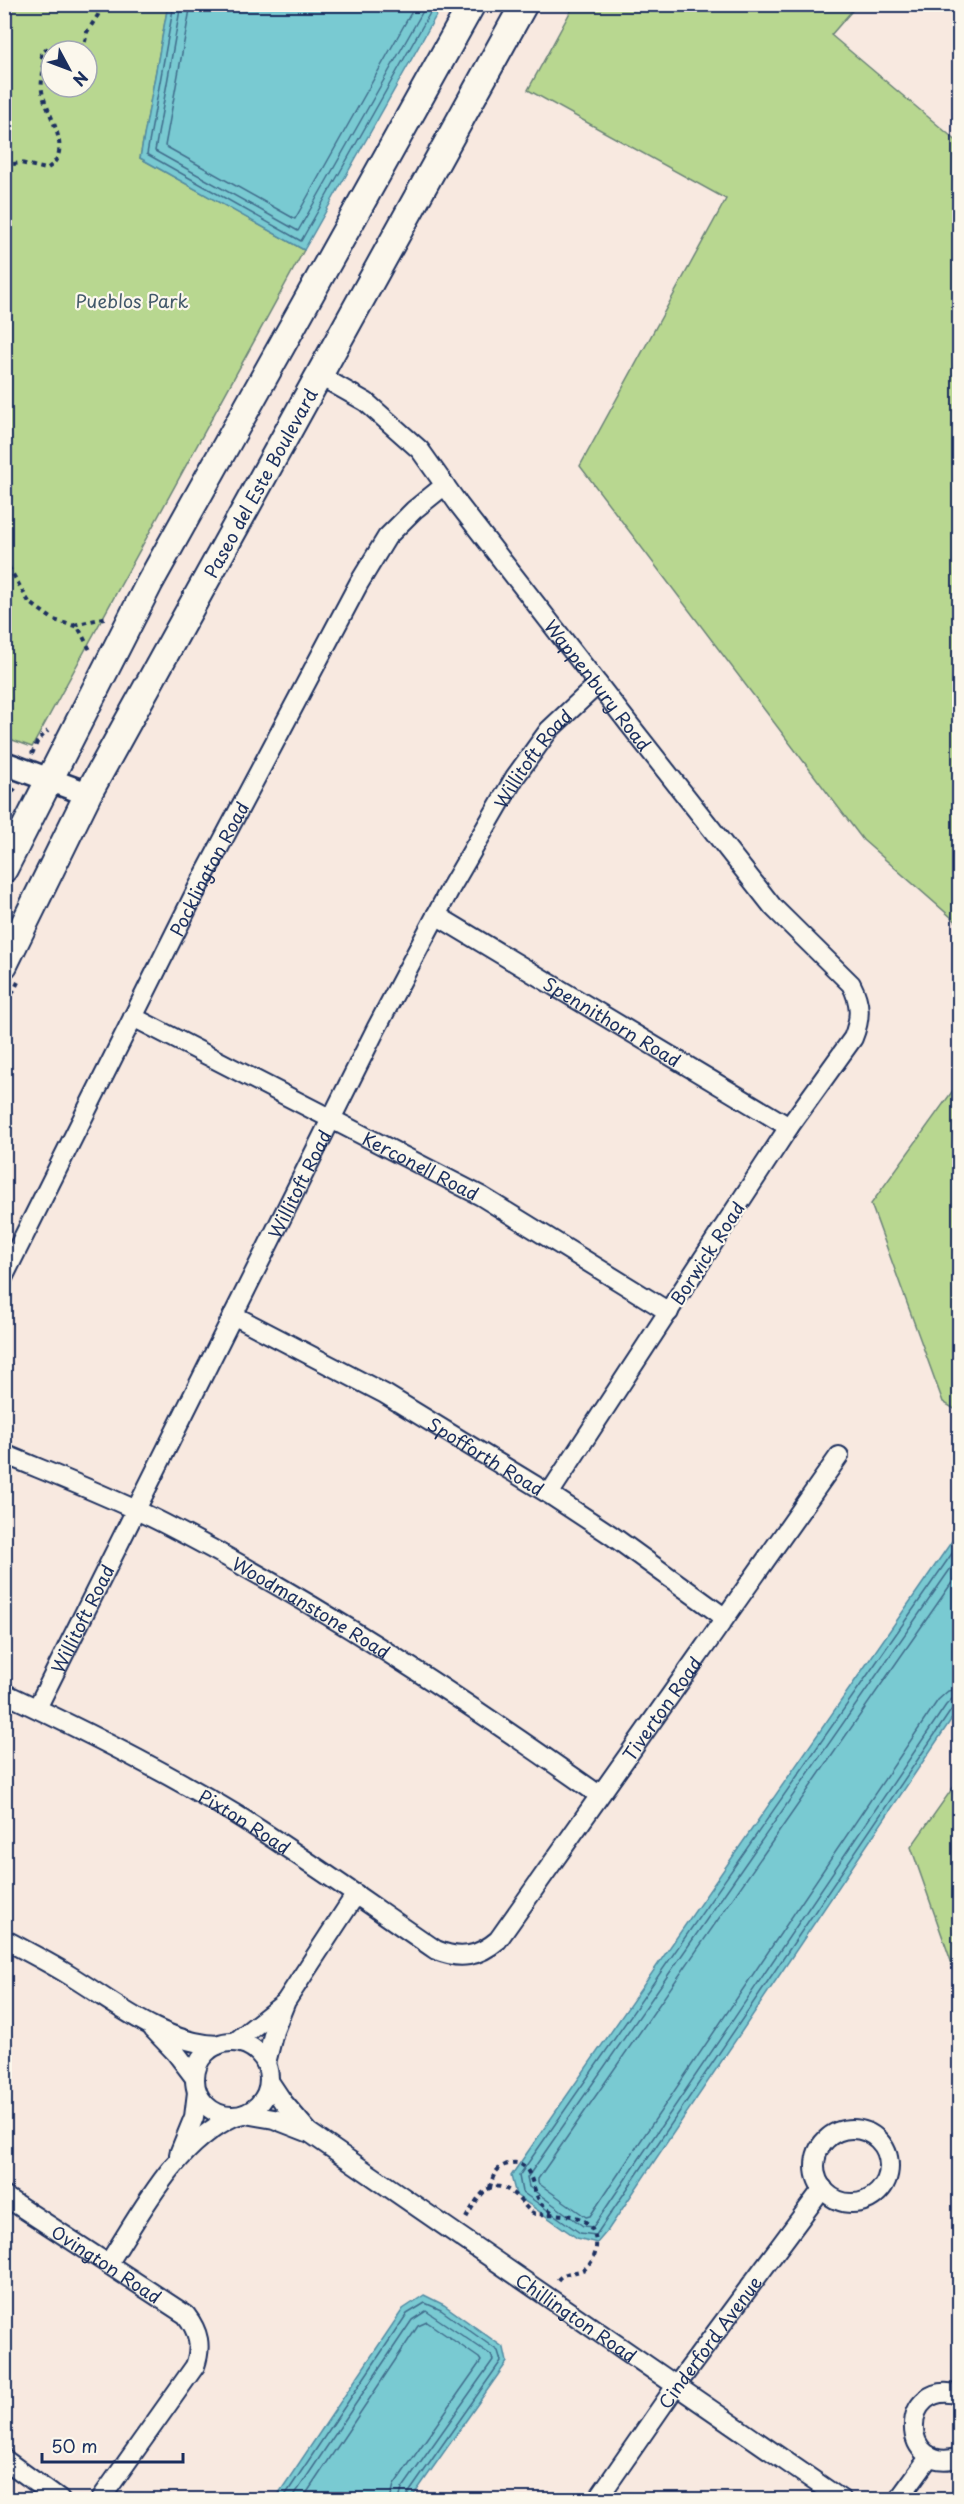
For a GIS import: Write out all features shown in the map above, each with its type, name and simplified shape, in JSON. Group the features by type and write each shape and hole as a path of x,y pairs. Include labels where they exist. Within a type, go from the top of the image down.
{"main road":[{"path":"4,869 149,584 472,4"},
{"name":"Paseo del Este Boulevard","path":"4,965 87,794 524,4"}],"street":[{"name":"Wappenbury Road","path":"320,376 366,402 420,450 772,907 850,984 857,996 860,1011"},
{"name":"Pocklington Road","path":"4,1276 197,889 359,583 387,537 414,510 445,485"},
{"name":"Willitoft Road","path":"37,1708 436,915 515,777 549,730 598,684"},
{"path":"4,763 87,794"},
{"name":"Spennithorn Road","path":"436,915 789,1127"},
{"name":"Borwick Road","path":"549,1494 789,1127 853,1038 860,1011"},
{"name":"Kerconell Road","path":"133,1017 481,1196 669,1312"},
{"name":"Spofforth Road","path":"233,1315 385,1394 549,1494 611,1535 724,1617"},
{"name":"Woodmanstone Road","path":"4,1454 162,1523 277,1586 449,1691 599,1795"},
{"name":"Tiverton Road","path":"475,1955 498,1940 839,1455"},
{"name":"Pixton Road","path":"4,1693 75,1725 233,1813 436,1950 462,1957 475,1955"},
{"path":"176,2161 207,2133 262,2101 274,2031 286,2001 356,1894"},
{"path":"4,1939 68,1974 150,2026 197,2043 227,2043 253,2049 267,2072"},
{"path":"108,2264 176,2161 194,2117 196,2085 202,2058 286,2001"},
{"path":"150,2026 176,2053 196,2085 204,2103 215,2112 240,2115"},
{"name":"Chillington Road","path":"267,2072 283,2102 310,2133"},
{"name":"Chillington Road","path":"240,2115 274,2119 310,2133 842,2499"},
{"path":"856,2129 868,2132 878,2139 889,2160 884,2184 876,2193 866,2200 842,2201 823,2188 817,2177 815,2165 818,2153 828,2138 844,2130 856,2129"},
{"name":"Cinderford Avenue","path":"597,2499 676,2386 823,2188"},
{"name":"Ovington Road","path":"4,2196 186,2315 195,2326 199,2339 199,2353 195,2366 100,2499"},
{"path":"960,2395 951,2392 939,2393 928,2398 914,2416 912,2428 921,2449 930,2456 941,2460 960,2457"},
{"path":"898,2499 930,2456"},
{"path":"4,2459 60,2499"}],"path":[{"path":"4,165 21,163 46,169 56,161 57,129 43,94 45,63 41,54 48,48 59,50 84,46 87,32 98,15 101,4"},
{"path":"4,559 29,602 54,620 74,625 82,632 90,650"},
{"path":"74,625 108,617"},
{"path":"4,808 16,786"},
{"path":"466,2218 480,2196 490,2188 494,2174 502,2166 511,2163 522,2166 533,2178 538,2199 554,2213"},
{"path":"490,2188 506,2188 536,2214 554,2213 585,2221 594,2233 597,2246 595,2256 587,2267 562,2275 557,2281"}],"green space":[{"name":"Pueblos Park","path":"4,5 168,5 140,158 304,250 32,747 4,737"},
{"path":"574,5 857,5 831,35 959,143 959,924 863,840 580,466 726,199 528,90"},
{"path":"959,1082 959,1412 943,1402 871,1204"},
{"path":"959,1779 959,1984 911,1847"}],"water":[{"path":"168,5 442,5 304,250 140,158"},
{"path":"959,1531 959,1708 608,2230 597,2243 577,2238 516,2195 511,2176"},
{"path":"424,2295 444,2305 504,2348 507,2362 411,2499 275,2499 403,2309"}]}
